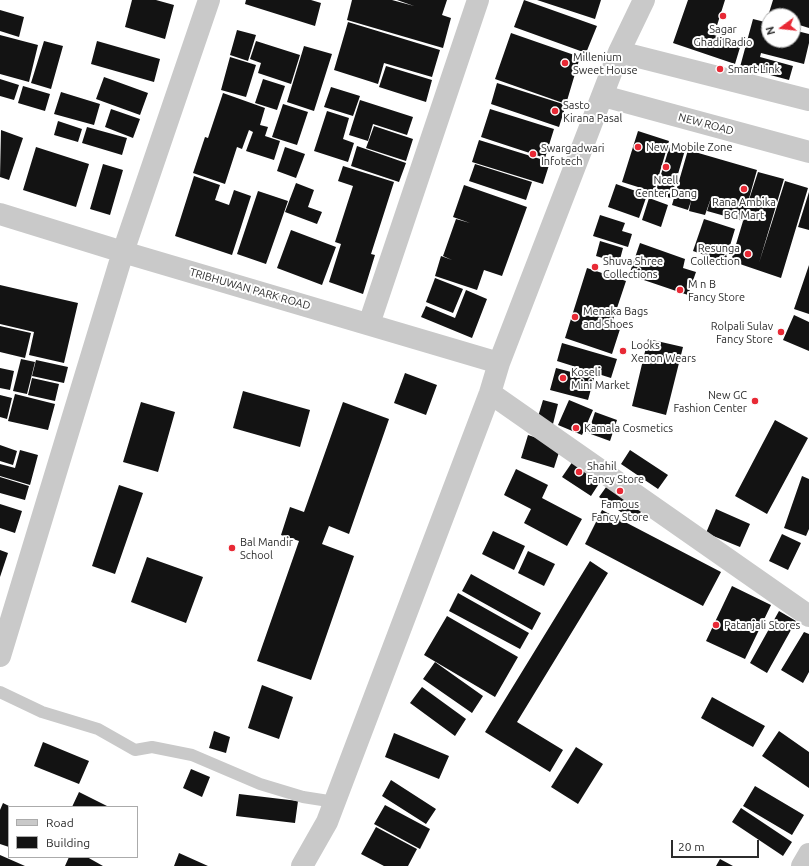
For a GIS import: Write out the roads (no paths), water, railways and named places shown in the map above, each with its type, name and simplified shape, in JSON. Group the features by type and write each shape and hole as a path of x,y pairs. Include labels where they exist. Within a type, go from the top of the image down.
{"street":[{"path":"0,656 123,252 209,0"},
{"path":"369,324 478,0"},
{"path":"302,866 327,822 335,802 490,393 499,363 619,52 644,0"},
{"path":"619,52 809,100"},
{"name":"NEW ROAD","path":"602,96 809,152"},
{"name":"TRIBHUWAN PARK ROAD","path":"0,214 123,252 499,363"},
{"path":"490,393 809,616"},
{"path":"802,866 809,854"}],"lane":[{"path":"0,692 42,712 98,729 135,750 152,747 192,755 260,784 303,797 335,802"}],"place":[{"name":"Sagar Ghadi Radio","path":"723,16"},
{"name":"Millenium Sweet House","path":"565,63"},
{"name":"Smart Link","path":"720,69"},
{"name":"Sasto Kirana Pasal","path":"555,111"},
{"name":"New Mobile Zone","path":"638,147"},
{"name":"Swargadwari Infotech","path":"533,154"},
{"name":"Ncell Center Dang","path":"666,167"},
{"name":"Rana Ambika BG Mart","path":"744,189"},
{"name":"Resunga Collection","path":"748,254"},
{"name":"Shuva Shree Collections","path":"595,267"},
{"name":"M n B Fancy Store","path":"680,290"},
{"name":"Menaka Bags and Shoes","path":"575,317"},
{"name":"Rolpali Sulav Fancy Store","path":"781,332"},
{"name":"Looks Xenon Wears","path":"623,351"},
{"name":"Koseli Mini Market","path":"563,378"},
{"name":"New GC Fashion Center","path":"755,401"},
{"name":"Kamala Cosmetics","path":"576,428"},
{"name":"Shahil Fancy Store","path":"579,472"},
{"name":"Famous Fancy Store","path":"620,491"},
{"name":"Bal Mandir School","path":"232,548"},
{"name":"Patanjali Stores","path":"716,625"}]}
